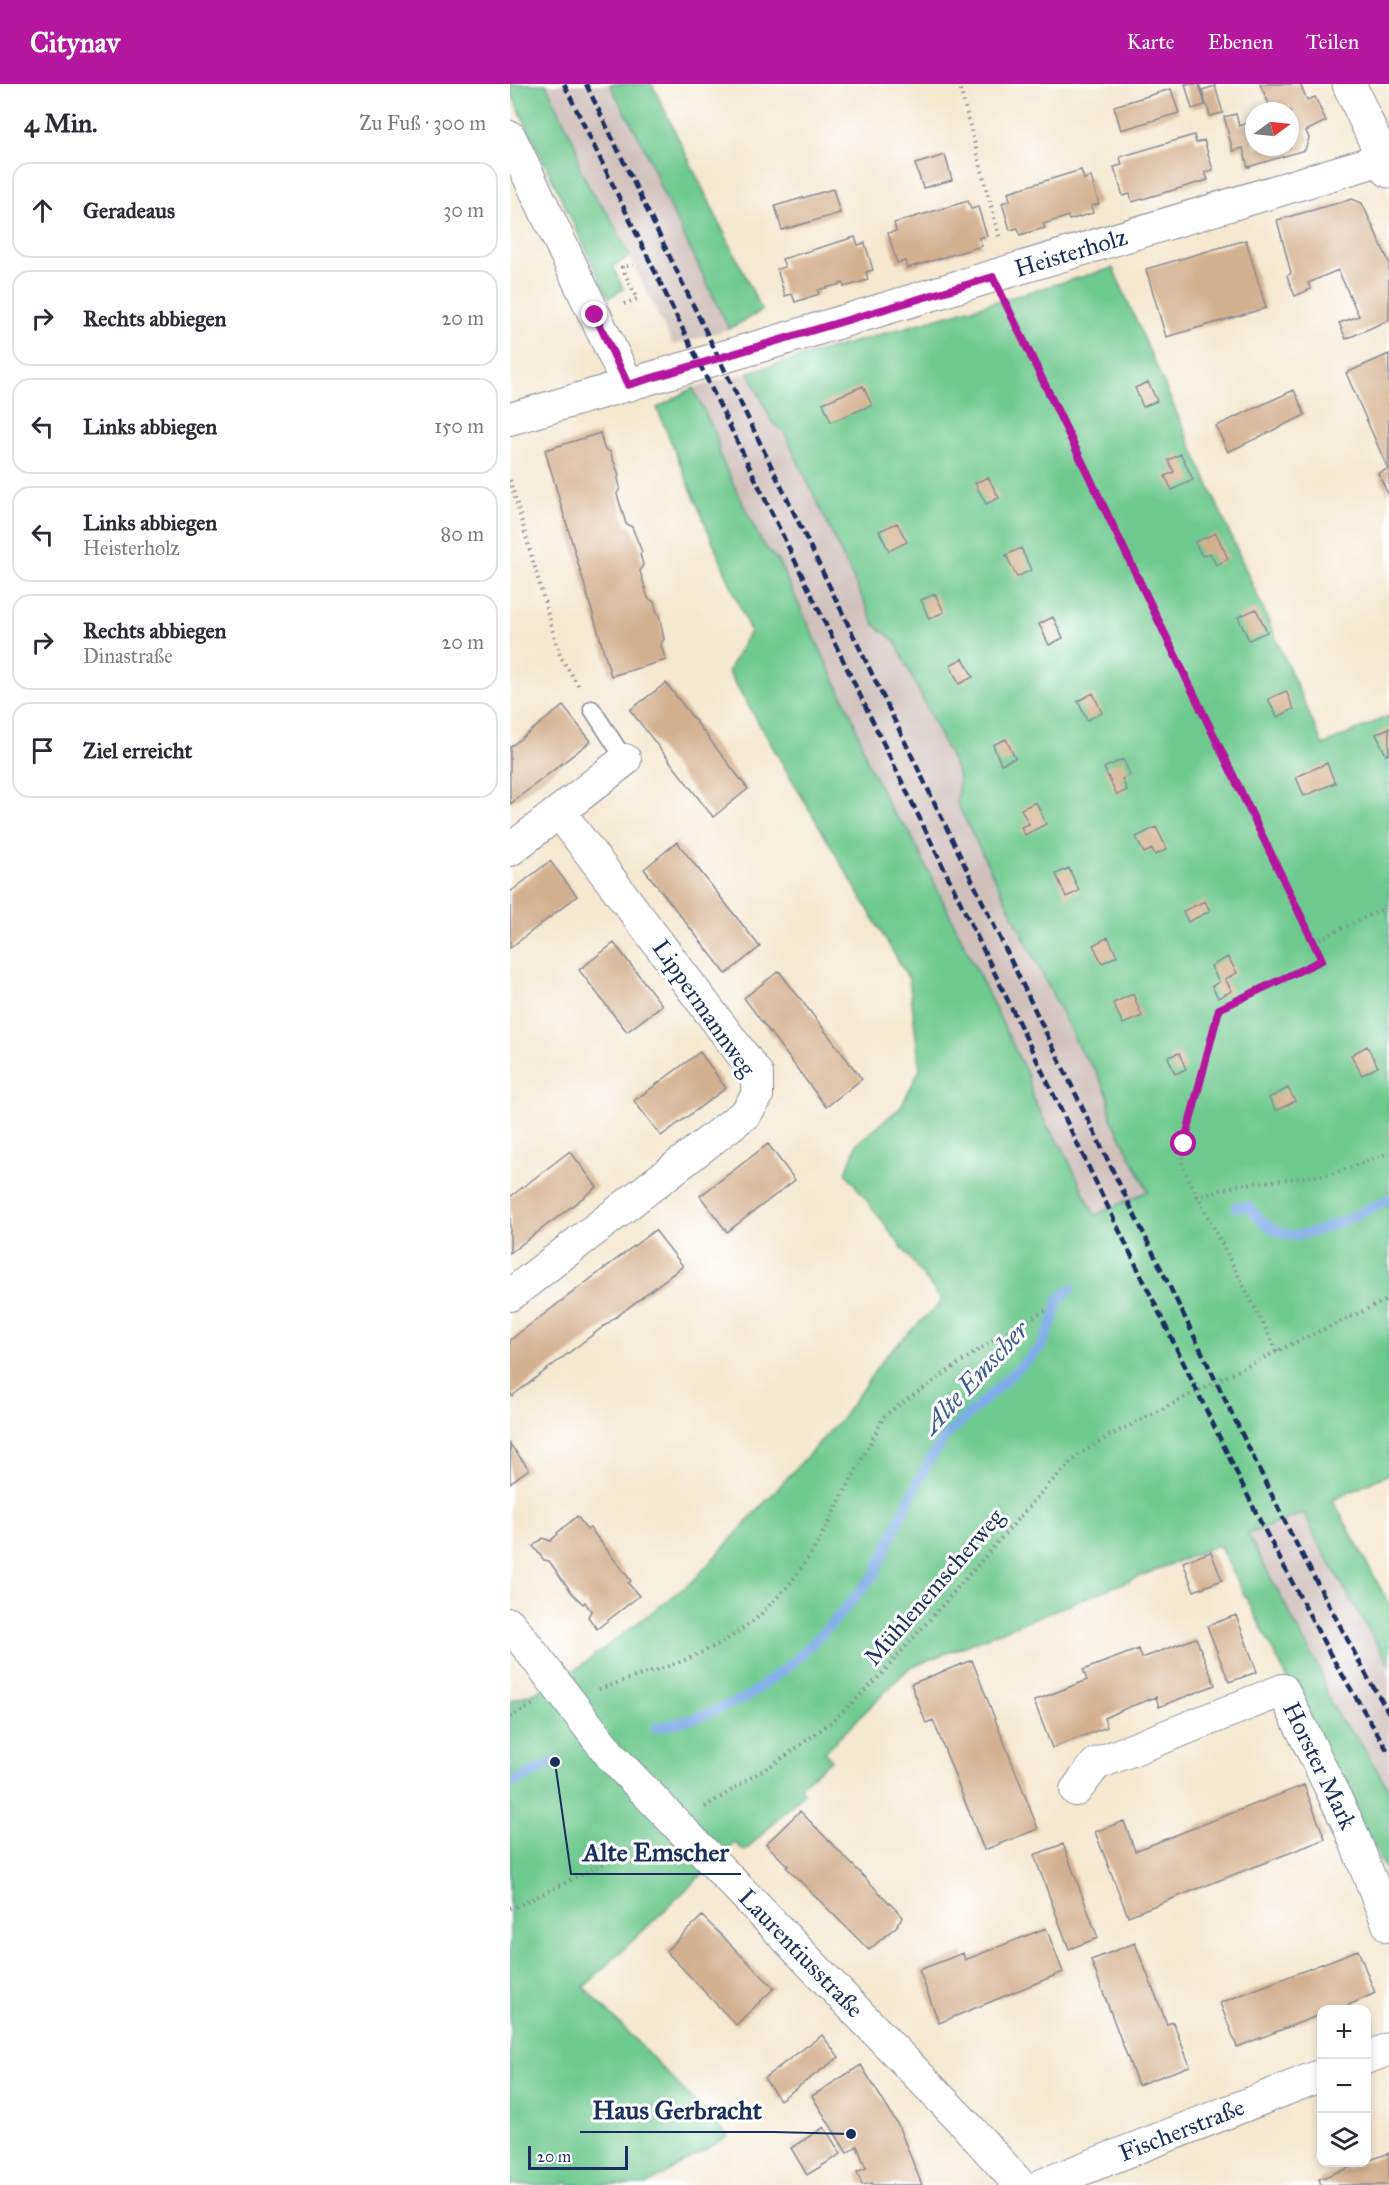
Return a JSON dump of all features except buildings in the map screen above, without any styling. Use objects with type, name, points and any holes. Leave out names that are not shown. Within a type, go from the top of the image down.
[{"type":"street","points":[[1349,84],[1387,162]]},
{"type":"street","points":[[510,137],[628,385]]},
{"type":"street","name":"Heisterholz","points":[[510,419],[1387,162]]},
{"type":"street","points":[[510,850],[625,760]]},
{"type":"street","name":"Lippermannweg","points":[[510,1295],[746,1113],[757,1096],[757,1074],[560,813]]},
{"type":"street","name":"Laurentiusstraße","points":[[510,1624],[612,1757],[968,2127],[1020,2185]]},
{"type":"street","name":"Horster Mark","points":[[1076,1790],[1096,1764],[1283,1690],[1349,1826],[1389,1926]]},
{"type":"street","points":[[1371,2056],[1389,2049]]},
{"type":"street","name":"Fischerstraße","points":[[1042,2185],[1317,2077]]},
{"type":"lane","points":[[592,709],[625,760]]},
{"type":"path","points":[[959,84],[1001,275],[1322,960],[1219,1009],[1184,1144],[1182,1166],[1278,1351]]},
{"type":"path","points":[[510,480],[560,656],[592,709]]},
{"type":"path","points":[[1314,942],[1389,906]]},
{"type":"path","points":[[1197,1197],[1239,1185],[1332,1174],[1389,1153]]},
{"type":"path","name":"Mühlenemscherweg","points":[[510,1908],[645,1844],[677,1826],[787,1755],[841,1713],[879,1677],[1047,1486],[1080,1454],[1107,1437],[1278,1351],[1389,1299]]},
{"type":"path","points":[[510,1717],[533,1705],[563,1694],[599,1688],[683,1661],[722,1643],[756,1619],[790,1584],[815,1548],[885,1414],[1000,1335],[1046,1310]]},
{"type":"shaded area","points":[[546,84],[610,84],[628,122],[642,141],[660,187],[729,329],[673,345],[609,215],[593,195],[579,166],[576,146]]},
{"type":"shaded area","points":[[749,372],[772,422],[783,432],[875,625],[895,641],[959,776],[957,803],[1081,1052],[1096,1071],[1108,1096],[1111,1118],[1157,1209],[1105,1237],[1062,1147],[1048,1127],[1033,1098],[1028,1076],[909,831],[892,812],[868,763],[852,716],[778,561],[762,543],[720,456],[716,435],[693,388]]},
{"type":"shaded area","points":[[1263,1419],[1318,1543],[1389,1665],[1389,1790],[1357,1737],[1340,1720],[1328,1697],[1321,1673],[1227,1494]]},
{"type":"green space","points":[[510,84],[546,84],[576,146],[579,166],[593,195],[609,215],[630,257],[613,266],[623,289],[609,298],[510,91]]},
{"type":"green space","points":[[610,84],[652,84],[762,311],[729,329],[660,187],[644,147]]},
{"type":"green space","points":[[1113,268],[1323,745],[1389,716],[1389,1474],[1333,1500],[1389,1604],[1389,1665],[1318,1543],[1304,1513],[1248,1534],[1321,1673],[1328,1697],[1340,1720],[1357,1737],[1389,1790],[1389,1877],[1219,1545],[909,1668],[825,1752],[831,1760],[800,1786],[804,1793],[745,1851],[735,1843],[584,1987],[728,2136],[647,2185],[570,2185],[567,2182],[562,2185],[510,2185],[510,1701],[538,1691],[579,1667],[693,1581],[841,1419],[887,1354],[942,1301],[846,1173],[857,1143],[900,1108],[920,1069],[909,979],[728,671],[750,631],[657,408],[693,388],[716,435],[720,456],[762,543],[778,561],[852,716],[868,763],[892,812],[909,831],[1028,1076],[1033,1098],[1048,1127],[1062,1147],[1095,1215],[1148,1191],[1111,1118],[1108,1096],[1096,1071],[1081,1052],[957,803],[959,776],[895,641],[875,625],[784,432],[772,422],[749,372]]},
{"type":"waterway","name":"Alte Emscher","points":[[1236,1207],[1248,1206],[1271,1227],[1289,1235],[1298,1235],[1324,1228],[1389,1199]]},
{"type":"waterway","name":"Alte Emscher","points":[[656,1728],[696,1718],[747,1697],[794,1662],[836,1619],[875,1574],[909,1499],[945,1437],[1041,1347],[1055,1316],[1058,1299],[1071,1289]]},
{"type":"waterway","name":"Alte Emscher","points":[[510,1784],[555,1762]]},
{"type":"railway","points":[[564,84],[1261,1523],[1330,1654],[1389,1753]]},
{"type":"railway","points":[[586,84],[1290,1532],[1389,1713]]},
{"type":"place","name":"Alte Emscher","points":[[555,1762]]},
{"type":"place","name":"Haus Gerbracht","points":[[851,2134]]},
{"type":"route","points":[[595,315],[628,385],[993,277],[1322,960],[1219,1009],[1184,1144]]}]
